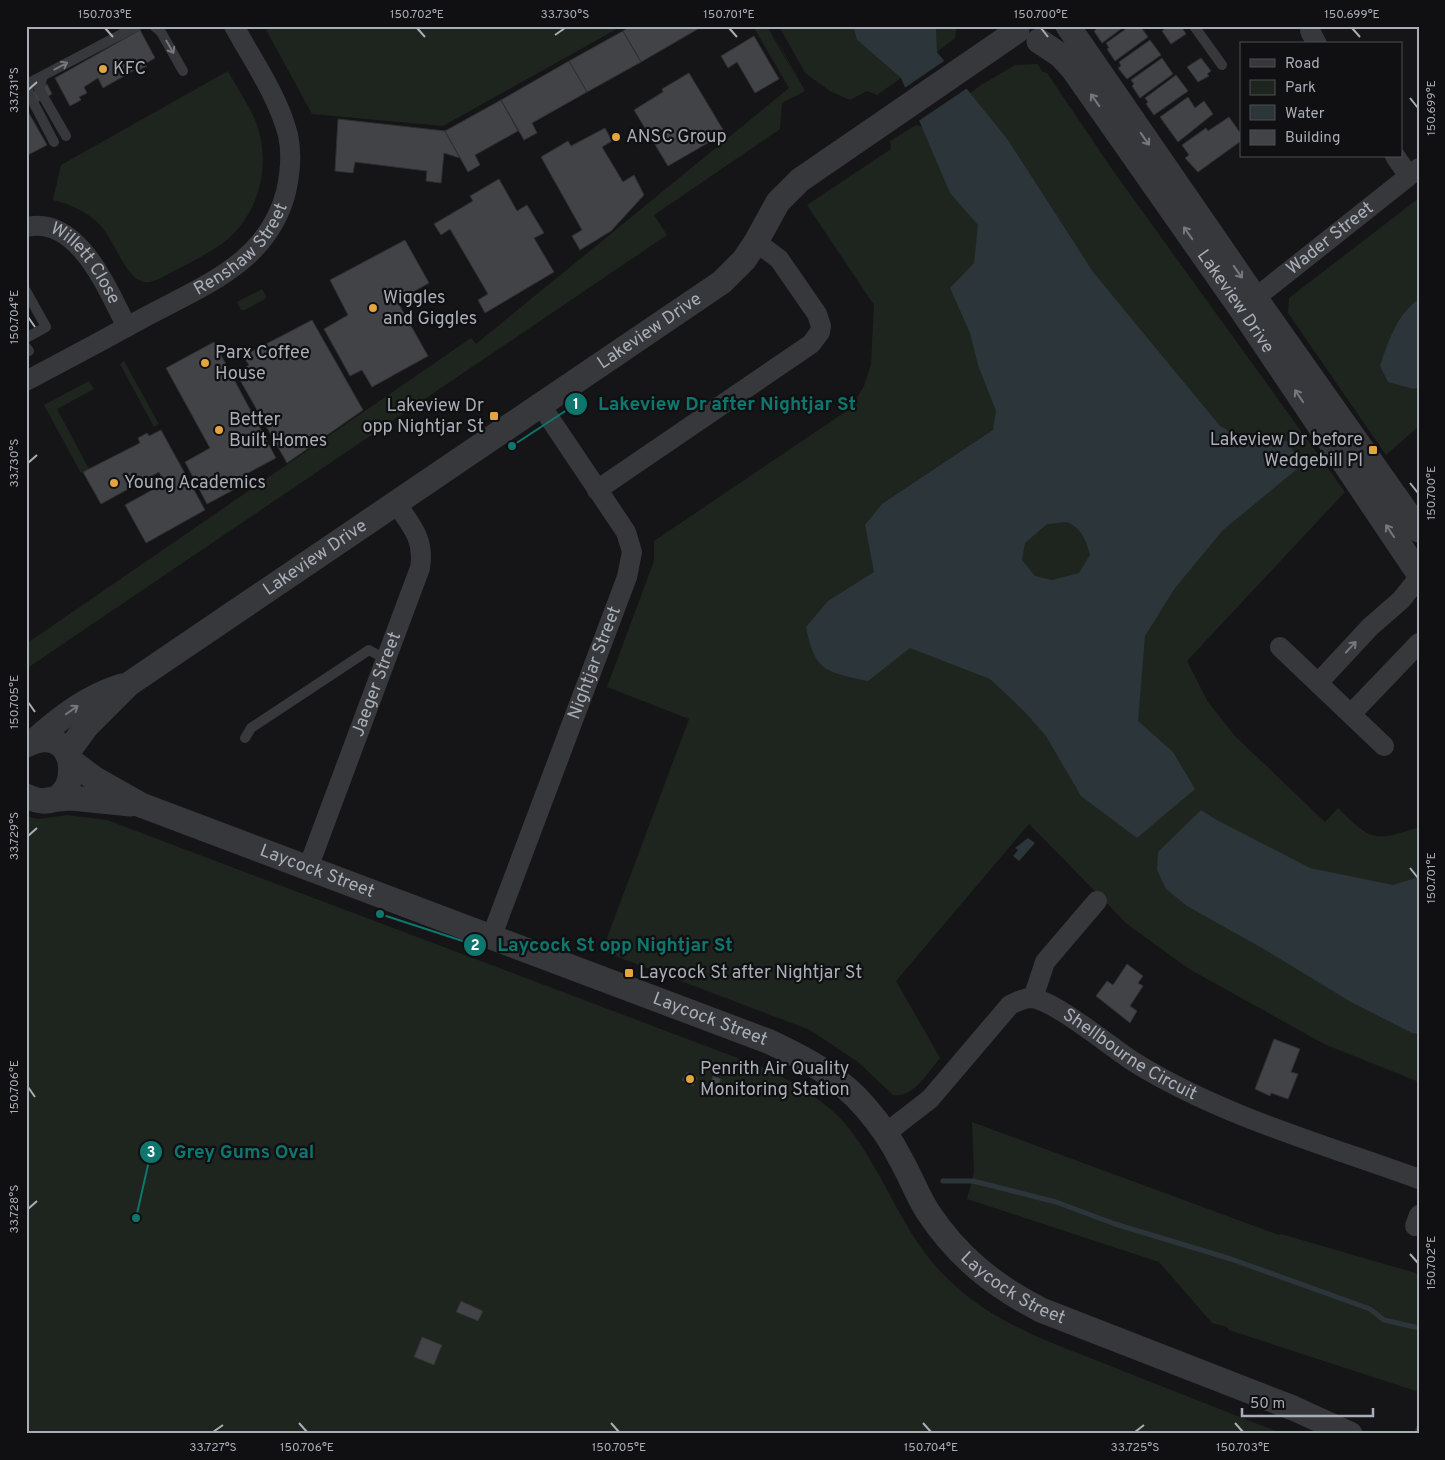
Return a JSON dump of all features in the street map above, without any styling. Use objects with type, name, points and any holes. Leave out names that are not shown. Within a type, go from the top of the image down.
[{"type":"street","name":"Renshaw Street","points":[[26,381],[221,276],[242,262],[265,238],[282,207],[290,171],[288,137],[273,95],[234,26]]},
{"type":"street","points":[[1040,41],[1056,34],[1062,26]]},
{"type":"street","name":"Lakeview Drive","points":[[1068,26],[1248,304],[1418,577]]},
{"type":"street","points":[[1310,26],[1310,31],[1316,42]]},
{"type":"street","name":"Lakeview Drive","points":[[69,757],[86,727],[129,684],[722,282],[744,260],[756,242],[770,214],[788,190],[972,62],[1016,28],[1031,40],[1040,41],[1060,55],[1072,69],[1419,530]]},
{"type":"street","points":[[1397,158],[1413,171]]},
{"type":"street","name":"Wader Street","points":[[1248,304],[1413,171]]},
{"type":"street","name":"Willett Close","points":[[26,227],[51,228],[71,239],[87,254],[127,327]]},
{"type":"street","points":[[598,490],[767,375],[811,344],[816,338],[821,326],[816,314],[779,259],[756,242]]},
{"type":"street","name":"Nightjar Street","points":[[491,938],[631,564],[632,552],[626,532],[540,404]]},
{"type":"street","name":"Jaeger Street","points":[[308,868],[420,568],[423,554],[416,532],[396,502]]},
{"type":"street","points":[[1318,683],[1370,627],[1401,600],[1418,577]]},
{"type":"street","points":[[1351,714],[1419,643]]},
{"type":"street","points":[[1280,647],[1384,746]]},
{"type":"street","name":"Lakeview Drive","points":[[29,743],[97,694],[129,684]]},
{"type":"street","name":"Laycock Street","points":[[29,743],[44,740],[55,743],[95,779],[141,805],[770,1042],[811,1061],[840,1082],[865,1106],[886,1133],[927,1210],[945,1235],[964,1258],[1012,1296],[1041,1310],[1293,1408],[1350,1434]]},
{"type":"street","points":[[36,798],[61,794],[68,786],[72,776],[69,757]]},
{"type":"street","name":"Laycock Street","points":[[36,798],[71,798],[141,805]]},
{"type":"street","points":[[886,1133],[930,1099],[1010,1005],[1024,999],[1033,998],[1045,962],[1098,901]]},
{"type":"street","name":"Shellbourne Circuit","points":[[1033,998],[1048,1003],[1110,1047],[1159,1077],[1204,1099],[1272,1126],[1419,1178]]},
{"type":"lane","points":[[54,142],[28,91],[31,82],[137,26]]},
{"type":"lane","points":[[154,26],[162,32],[183,71]]},
{"type":"lane","points":[[1194,26],[1222,65]]},
{"type":"lane","points":[[43,76],[40,89],[66,136]]},
{"type":"lane","points":[[26,291],[46,327],[26,338]]},
{"type":"lane","points":[[245,738],[251,728],[369,650],[386,660]]},
{"type":"green space","points":[[264,26],[622,26],[443,126],[312,114]]},
{"type":"green space","points":[[753,26],[767,26],[798,81],[769,26],[805,91],[782,103],[780,129],[654,215],[667,235],[26,669],[26,644],[471,338],[476,344],[789,88]]},
{"type":"green space","points":[[779,26],[853,26],[857,40],[901,78],[877,95],[867,91],[850,100],[830,91],[805,73]]},
{"type":"green space","points":[[936,26],[957,26],[955,38],[937,52]]},
{"type":"green space","points":[[1037,64],[1043,72],[1047,73],[1114,172],[1345,492],[1187,661],[1208,702],[1235,736],[1325,822],[1338,808],[1358,827],[1374,836],[1392,835],[1419,827],[1419,1082],[1324,1044],[1189,969],[1127,924],[1029,824],[896,981],[940,1058],[920,1083],[901,1095],[893,1095],[858,1062],[810,1030],[602,951],[689,719],[607,687],[654,561],[654,541],[851,408],[864,386],[871,364],[874,305],[807,205],[891,149],[890,141],[916,125],[924,127],[981,85],[1015,65]]},
{"type":"green space","points":[[228,71],[256,122],[260,137],[263,153],[262,169],[256,199],[240,226],[221,244],[159,279],[143,282],[135,278],[124,265],[105,231],[95,220],[78,209],[53,200],[61,165]]},
{"type":"green space","points":[[1419,198],[1419,299],[1417,300],[1414,389],[1419,388],[1419,426],[1386,455],[1288,313],[1289,298]]},
{"type":"green space","points":[[262,289],[266,296],[265,299],[245,310],[241,310],[237,302]]},
{"type":"green space","points":[[124,361],[159,424],[154,427],[120,364]]},
{"type":"green space","points":[[89,381],[94,389],[57,409],[89,469],[81,473],[44,405]]},
{"type":"green space","points":[[67,815],[107,820],[772,1071],[813,1096],[848,1127],[873,1165],[919,1245],[949,1280],[967,1296],[1007,1322],[1029,1333],[1283,1434],[26,1434],[26,816],[38,819]]},
{"type":"green space","points":[[972,1122],[1279,1235],[1281,1234],[1419,1274],[1419,1392],[1212,1323],[1159,1262],[967,1199],[974,1172]]},
{"type":"water","points":[[853,26],[936,26],[937,52],[1008,140],[1093,272],[1220,426],[1253,444],[1287,441],[1302,465],[1223,530],[1175,588],[1145,636],[1138,721],[1173,752],[1195,789],[1137,838],[1081,796],[1046,736],[1024,711],[990,679],[910,648],[868,681],[832,672],[825,668],[818,661],[810,642],[806,627],[828,601],[874,572],[865,525],[882,504],[993,430],[996,411],[978,365],[970,333],[950,288],[974,263],[978,225],[950,193],[901,78],[857,40]],"holes":[[[1067,522],[1083,536],[1090,555],[1079,573],[1052,580],[1035,576],[1022,560],[1025,543],[1047,524]]]},
{"type":"water","points":[[1419,299],[1419,388],[1414,389],[1388,382],[1380,366],[1399,320],[1411,305]]},
{"type":"water","points":[[1201,810],[1310,868],[1393,885],[1419,877],[1419,1034],[1412,1033],[1351,1002],[1262,948],[1187,906],[1166,889],[1157,870],[1158,852]]},
{"type":"water","points":[[1028,838],[1035,843],[1019,861],[1013,856],[1018,850],[1015,848]]},
{"type":"pier","points":[[947,59],[969,87],[917,122],[903,89]]},
{"type":"building","points":[[631,26],[703,26],[641,62],[623,31]]},
{"type":"building","points":[[1094,26],[1125,26],[1102,43],[1094,31],[1096,30]]},
{"type":"building","points":[[1130,26],[1140,26],[1148,37],[1115,61],[1107,49],[1109,48],[1106,43]]},
{"type":"building","points":[[1168,26],[1181,26],[1186,34],[1171,44],[1162,31]]},
{"type":"building","name":"KFC","points":[[140,30],[155,58],[145,64],[147,66],[139,70],[138,68],[103,88],[98,78],[84,87],[87,93],[79,97],[81,100],[70,106],[55,78]]},
{"type":"building","points":[[623,31],[641,62],[587,92],[569,61]]},
{"type":"building","points":[[754,36],[779,79],[755,93],[737,62],[728,68],[721,56]]},
{"type":"building","points":[[1150,40],[1161,55],[1127,79],[1118,68],[1121,66],[1119,62]]},
{"type":"building","points":[[1162,58],[1173,74],[1140,98],[1132,86],[1134,84],[1131,80]]},
{"type":"building","points":[[1201,58],[1211,71],[1207,74],[1209,76],[1198,82],[1187,67]]},
{"type":"building","points":[[569,61],[587,92],[532,123],[537,133],[524,140],[501,100]]},
{"type":"building","points":[[689,73],[725,133],[668,166],[634,110],[663,92],[662,89]]},
{"type":"building","points":[[1176,75],[1188,91],[1154,115],[1146,104],[1148,102],[1145,98]]},
{"type":"building","points":[[47,84],[52,94],[32,105],[27,96]]},
{"type":"building","points":[[1188,97],[1195,108],[1204,101],[1213,114],[1178,142],[1160,117]]},
{"type":"building","points":[[501,100],[518,131],[475,155],[480,165],[468,172],[445,131]]},
{"type":"building","points":[[26,108],[47,145],[26,156]]},
{"type":"building","points":[[1229,117],[1240,133],[1240,142],[1198,172],[1185,158],[1189,155],[1182,145],[1206,128],[1208,131]]},
{"type":"building","points":[[338,119],[445,131],[460,158],[444,153],[441,183],[426,181],[427,171],[355,162],[353,173],[335,171]]},
{"type":"building","points":[[605,128],[612,141],[602,147],[623,182],[634,175],[644,195],[611,231],[580,250],[572,236],[582,230],[541,157],[568,141],[571,146]]},
{"type":"building","points":[[499,179],[517,211],[527,205],[544,233],[534,238],[554,272],[485,313],[478,300],[488,294],[450,229],[441,235],[434,224],[473,201],[470,196]]},
{"type":"building","name":"Wiggles and Giggles","points":[[405,240],[429,283],[397,301],[428,356],[372,387],[362,370],[350,376],[324,329],[348,315],[330,280]]},
{"type":"building","points":[[312,320],[363,410],[287,463],[236,373],[249,365],[243,356]]},
{"type":"building","points":[[214,342],[276,458],[231,482],[235,489],[207,504],[185,462],[210,448],[166,368]]},
{"type":"building","name":"Young Academics","points":[[161,430],[205,510],[146,543],[125,505],[152,490],[151,487],[163,480],[159,472],[101,504],[83,472],[140,443],[138,438],[147,433],[149,436]]},
{"type":"building","points":[[1127,964],[1143,976],[1138,983],[1143,986],[1130,1006],[1137,1011],[1130,1023],[1096,996],[1107,981],[1113,985]]},
{"type":"building","points":[[1274,1039],[1300,1049],[1291,1072],[1298,1074],[1288,1099],[1271,1093],[1270,1096],[1255,1089]]},
{"type":"building","name":"Penrith Air Quality Monitoring Station","points":[[687,1072],[697,1078],[693,1086],[682,1080]]},
{"type":"building","points":[[713,1076],[721,1079],[719,1085],[711,1081]]},
{"type":"building","points":[[461,1301],[483,1311],[478,1321],[456,1312]]},
{"type":"building","points":[[422,1337],[442,1345],[434,1365],[414,1357]]},
{"type":"waterway","points":[[943,1181],[973,1181],[1056,1202],[1115,1224],[1231,1259],[1370,1309],[1384,1320],[1419,1328]]},
{"type":"waterway","points":[[1417,1434],[1419,1427]]},
{"type":"place","name":"KFC","points":[[103,69]]},
{"type":"place","name":"ANSC Group","points":[[616,137]]},
{"type":"place","name":"Wiggles and Giggles","points":[[373,308]]},
{"type":"place","name":"Parx Coffee House","points":[[205,363]]},
{"type":"place","name":"Lakeview Dr opp Nightjar St","points":[[494,416]]},
{"type":"place","name":"Better Built Homes","points":[[219,430]]},
{"type":"place","name":"Lakeview Dr after Nightjar St","points":[[512,446]]},
{"type":"place","name":"Lakeview Dr before Wedgebill Pl","points":[[1373,450]]},
{"type":"place","name":"Young Academics","points":[[114,483]]},
{"type":"place","name":"Laycock St opp Nightjar St","points":[[380,914]]},
{"type":"place","name":"Laycock St after Nightjar St","points":[[629,973]]},
{"type":"place","name":"Penrith Air Quality Monitoring Station","points":[[690,1079]]},
{"type":"place","name":"Grey Gums Oval","points":[[136,1218]]}]
